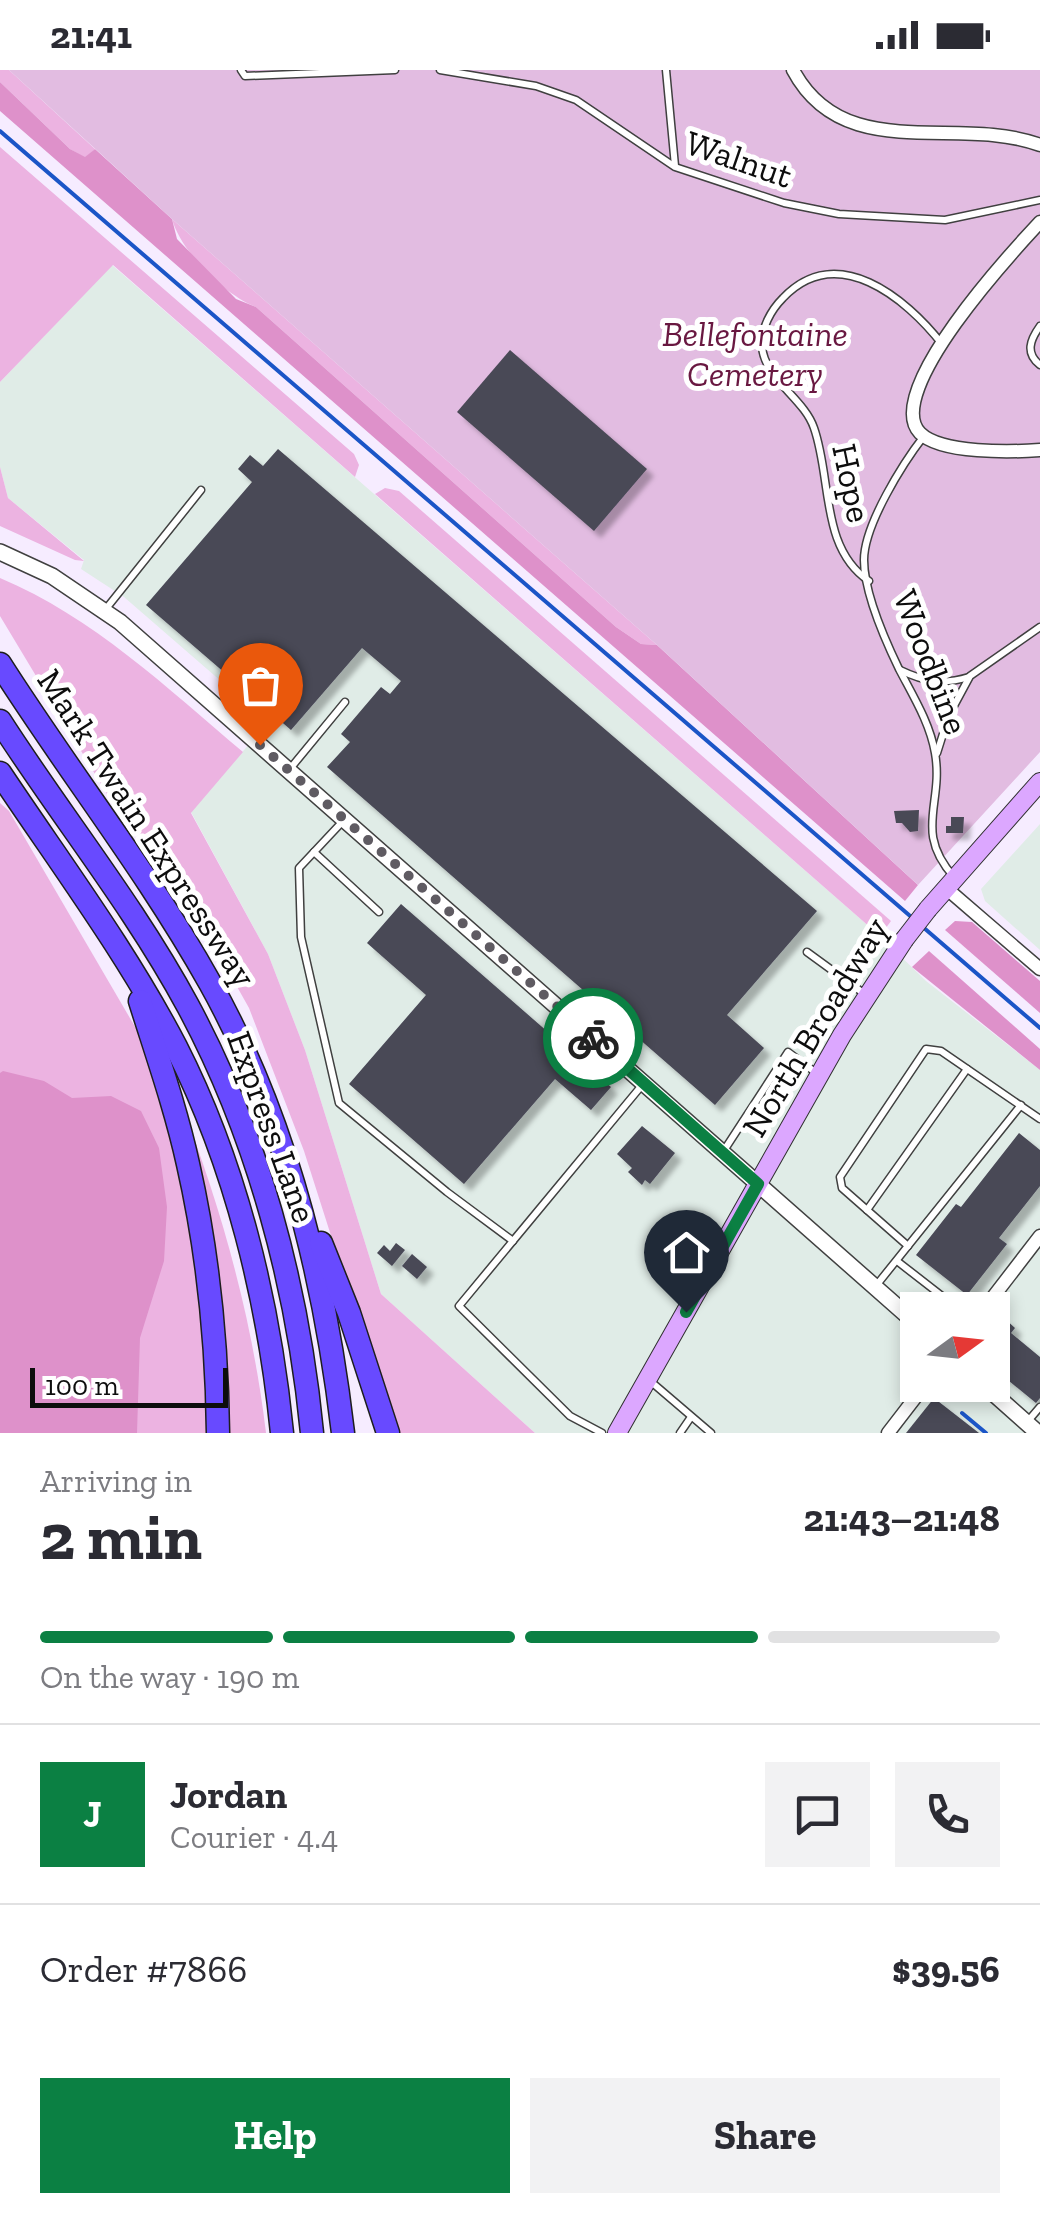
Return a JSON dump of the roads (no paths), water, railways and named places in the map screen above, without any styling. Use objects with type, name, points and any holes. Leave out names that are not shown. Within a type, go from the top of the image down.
[{"type":"highway","name":"Mark Twain Expressway","points":[[0,664],[211,985],[252,1073],[285,1162],[322,1301],[343,1433]]},
{"type":"highway","name":"Express Lane","points":[[0,720],[164,964],[210,1048],[245,1137],[274,1228],[296,1320],[312,1433]]},
{"type":"highway","points":[[0,772],[128,964],[178,1050],[203,1107],[229,1181],[265,1319],[282,1433]]},
{"type":"highway","points":[[128,964],[167,1087],[195,1194],[212,1310],[218,1433]]},
{"type":"highway","points":[[285,1162],[349,1314],[388,1433]]},
{"type":"main road","name":"North Broadway","points":[[617,1433],[867,995],[928,908],[1040,782]]},
{"type":"street","points":[[792,70],[821,108],[872,130],[980,135],[1040,146]]},
{"type":"street","points":[[1040,222],[994,270],[957,318],[929,366],[913,412],[916,429],[924,436],[985,451],[1040,450]]},
{"type":"street","points":[[0,552],[52,576],[105,610],[900,1310]]},
{"type":"street","points":[[951,883],[1040,970]]},
{"type":"street","points":[[996,1292],[1040,1236]]},
{"type":"street","points":[[888,1433],[912,1402]]},
{"type":"street","points":[[1003,1402],[1033,1428]]},
{"type":"lane","points":[[240,70],[245,76],[395,70]]},
{"type":"lane","name":"Walnut","points":[[440,70],[536,86],[576,100],[675,167],[784,203],[839,214],[945,220],[1040,200]]},
{"type":"lane","points":[[666,70],[675,167]]},
{"type":"lane","name":"Hope","points":[[869,581],[852,568],[838,541],[816,432],[808,412],[768,366],[761,344],[763,332],[785,295],[810,280],[838,275],[872,283],[901,299],[942,344]]},
{"type":"lane","points":[[1040,326],[1030,348],[1031,356],[1040,365]]},
{"type":"lane","name":"Woodbine","points":[[924,436],[910,454],[872,528],[864,559],[881,626],[927,723],[936,756],[932,840],[951,883]]},
{"type":"lane","points":[[105,610],[201,490]]},
{"type":"lane","points":[[900,670],[923,681],[950,682],[970,676],[1040,628]]},
{"type":"lane","points":[[936,756],[949,715],[970,676]]},
{"type":"lane","points":[[288,770],[345,702]]},
{"type":"lane","points":[[344,819],[300,868],[301,936],[339,1102],[513,1242]]},
{"type":"lane","points":[[314,852],[378,912]]},
{"type":"lane","points":[[806,952],[867,995]]},
{"type":"lane","points":[[908,1246],[842,1188],[840,1177],[926,1049],[940,1052],[1040,1119]]},
{"type":"lane","points":[[723,1152],[788,1052],[820,1075]]},
{"type":"lane","points":[[867,1210],[967,1069]]},
{"type":"lane","points":[[602,1433],[570,1416],[459,1306],[644,1083]]},
{"type":"lane","points":[[875,1288],[1021,1104]]},
{"type":"lane","points":[[896,1261],[936,1292]]},
{"type":"lane","points":[[648,1379],[711,1433]]},
{"type":"lane","points":[[1033,1428],[1040,1407]]},
{"type":"lane","points":[[680,1433],[691,1417]]},
{"type":"railway","points":[[0,131],[1040,1028]]},
{"type":"railway","points":[[962,1413],[986,1433]]},
{"type":"park label","name":"Bellefontaine Cemetery","points":[[755,354]]}]
